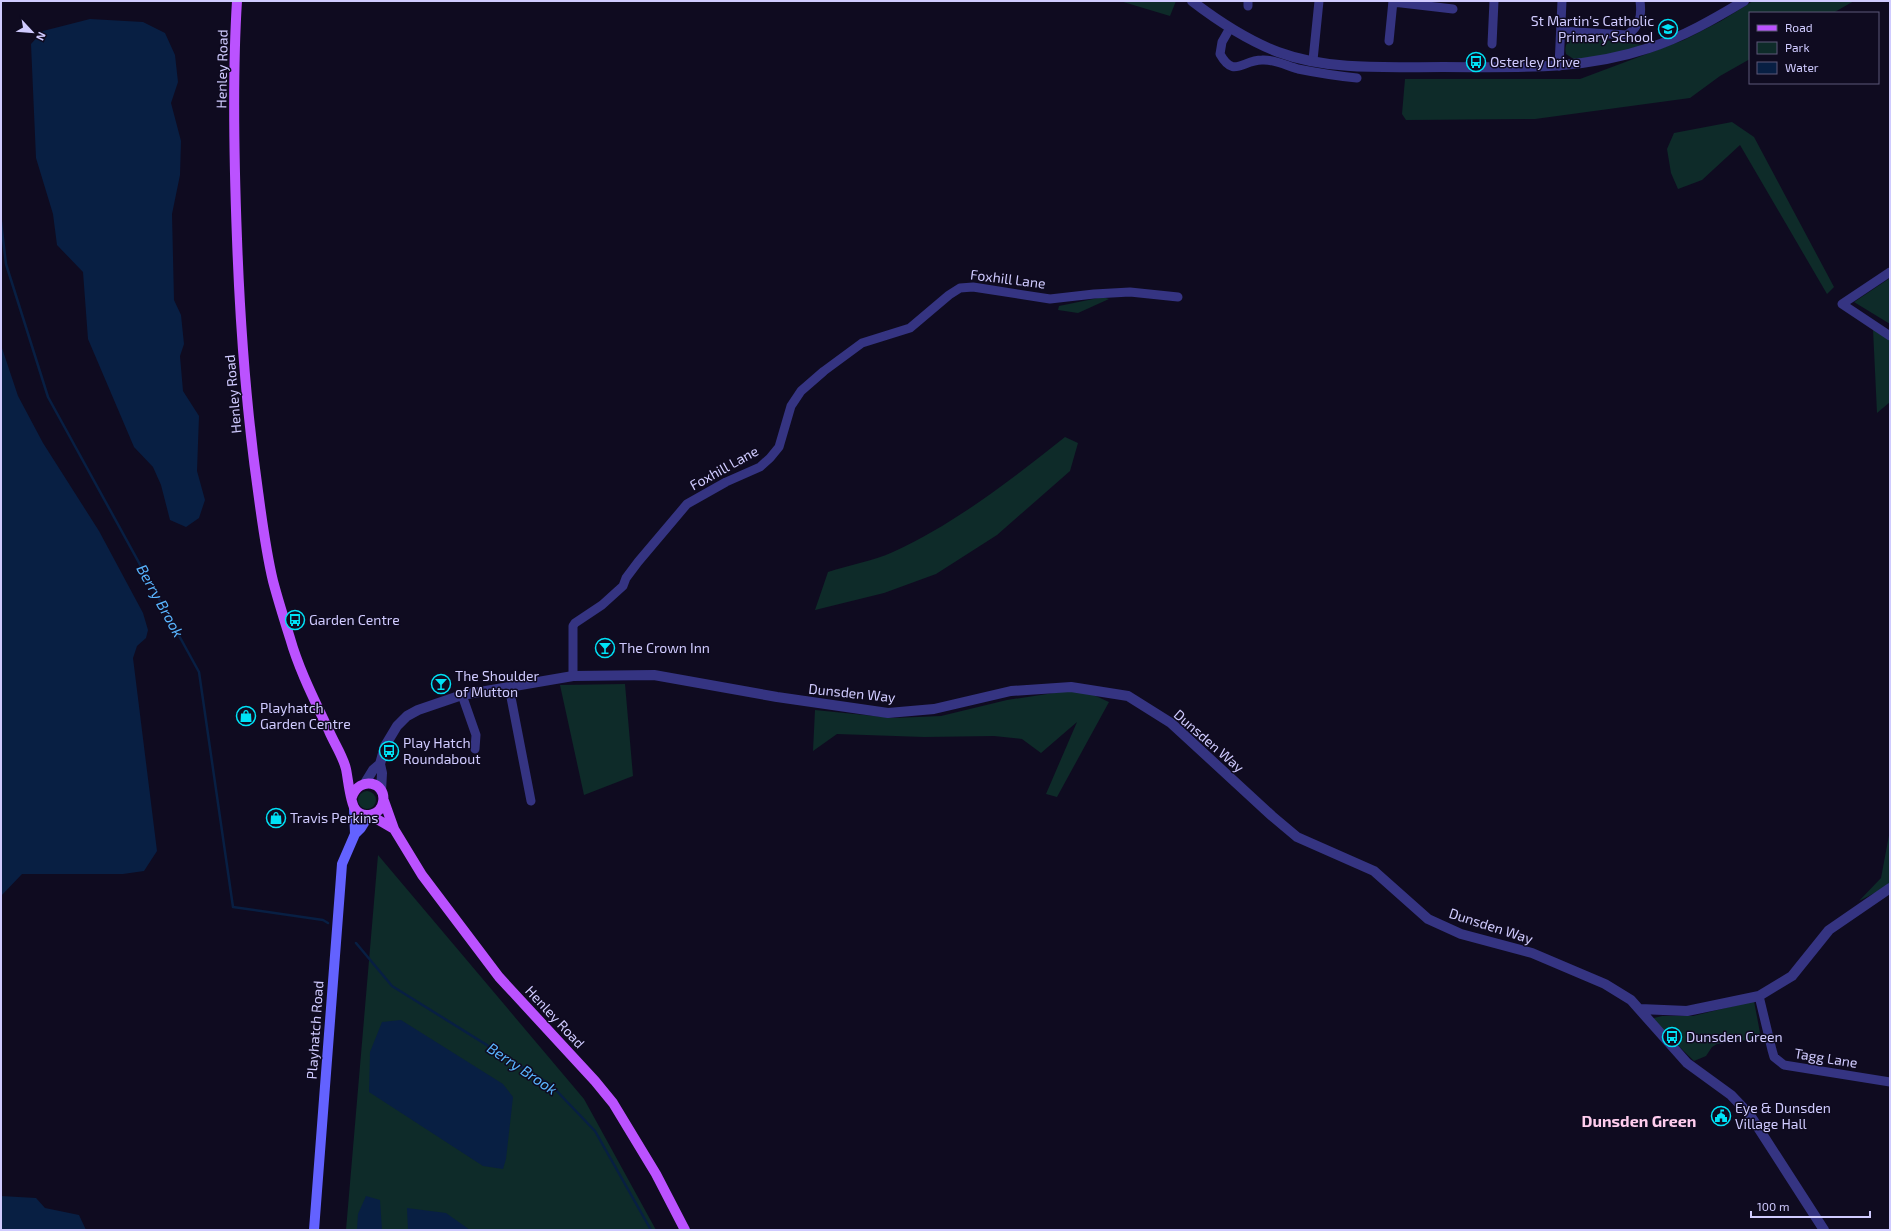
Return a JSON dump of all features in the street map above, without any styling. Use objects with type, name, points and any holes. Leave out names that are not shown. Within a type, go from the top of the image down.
[{"type":"main road","name":"Henley Road","points":[[237,1],[235,62],[235,182],[237,248],[246,394],[255,469],[273,581],[291,643],[346,768],[347,779],[352,797]]},
{"type":"main road","name":"Henley Road","points":[[346,768],[364,784]]},
{"type":"main road","points":[[364,784],[373,784],[383,796],[381,809],[370,815],[361,814],[354,808],[352,797],[356,788],[364,784]]},
{"type":"main road","name":"Henley Road","points":[[383,796],[394,829],[422,875],[499,977],[595,1081],[613,1103],[656,1174],[685,1230]]},
{"type":"main road","name":"Playhatch Road","points":[[354,808],[355,834]]},
{"type":"main road","name":"Henley Road","points":[[370,815],[394,829]]},
{"type":"main road","name":"Playhatch Road","points":[[314,1230],[340,881],[345,856],[355,834],[370,815]]},
{"type":"street","points":[[1192,1],[1230,28],[1278,52],[1347,66],[1559,66],[1587,64],[1650,48],[1681,35],[1744,1]]},
{"type":"street","points":[[1313,60],[1319,1]]},
{"type":"street","points":[[1389,41],[1393,1],[1449,8],[1446,18]]},
{"type":"street","points":[[1492,44],[1494,1]]},
{"type":"street","points":[[1559,66],[1562,1]]},
{"type":"street","points":[[1561,31],[1628,35],[1634,30],[1640,21],[1640,1]]},
{"type":"street","points":[[1230,28],[1222,42],[1220,54],[1225,64],[1230,67],[1236,68],[1262,60],[1308,71],[1352,79]]},
{"type":"street","points":[[1890,272],[1842,304],[1890,336]]},
{"type":"street","name":"Foxhill Lane","points":[[573,676],[573,626],[575,623],[602,605],[623,586],[626,578],[638,562],[687,504],[726,482],[760,467],[770,458],[779,447],[791,406],[801,391],[824,371],[862,343],[910,328],[949,295],[960,288],[973,286],[1050,299],[1130,292],[1178,297]]},
{"type":"street","name":"Dunsden Way","points":[[364,784],[373,770],[380,764],[392,732],[407,716],[429,705],[462,695],[573,676],[654,675],[778,698],[888,713],[934,710],[1011,691],[1071,687],[1128,696],[1171,723],[1272,816],[1298,837],[1374,870],[1428,920],[1461,934],[1532,953],[1612,988],[1631,1000],[1687,1063],[1731,1095],[1750,1115],[1824,1230]]},
{"type":"street","points":[[509,687],[531,802]]},
{"type":"street","points":[[462,695],[476,735],[476,749]]},
{"type":"street","name":"Dunsden Way","points":[[380,764],[383,796]]},
{"type":"street","points":[[1640,1009],[1687,1011],[1759,996],[1792,976],[1829,930],[1890,888]]},
{"type":"street","name":"Tagg Lane","points":[[1759,996],[1774,1057],[1779,1063],[1820,1072],[1890,1082]]},
{"type":"green space","points":[[1120,1],[1176,1],[1170,16]]},
{"type":"green space","points":[[1753,1],[1854,1],[1835,12],[1749,12],[1749,60],[1720,76],[1690,98],[1535,119],[1406,120],[1402,114],[1405,79],[1580,79],[1684,40],[1721,21]]},
{"type":"green space","points":[[1575,38],[1644,45],[1617,53],[1575,60],[1566,54],[1565,48],[1568,42]]},
{"type":"green space","points":[[1732,122],[1754,137],[1834,287],[1827,294],[1740,145],[1702,180],[1678,189],[1671,173],[1667,149],[1674,133]]},
{"type":"green space","points":[[1890,278],[1890,324],[1854,302]]},
{"type":"green space","points":[[1103,297],[1109,299],[1078,313],[1058,310],[1059,306]]},
{"type":"green space","points":[[1873,329],[1890,340],[1890,402],[1877,413]]},
{"type":"green space","points":[[1065,437],[1078,443],[1070,471],[997,535],[936,574],[884,593],[815,610],[828,572],[893,552],[939,528],[1003,485]]},
{"type":"green space","points":[[625,684],[633,776],[584,795],[560,685]]},
{"type":"green space","points":[[1080,689],[1109,702],[1057,797],[1046,794],[1077,722],[1041,753],[1022,739],[994,736],[924,737],[837,734],[813,751],[815,710],[894,718],[941,716],[1007,700]]},
{"type":"green space","points":[[363,791],[371,791],[376,796],[374,807],[371,809],[363,809],[358,804],[358,796]]},
{"type":"green space","points":[[1890,830],[1890,885],[1859,901],[1881,878]]},
{"type":"green space","points":[[378,855],[584,1099],[656,1230],[346,1230]]},
{"type":"green space","name":"Dunsden Green","points":[[1754,1001],[1761,1038],[1717,1044],[1712,1047],[1706,1056],[1694,1061],[1654,1022],[1654,1018],[1662,1016],[1693,1016]]},
{"type":"water","points":[[90,19],[143,22],[165,33],[175,55],[178,82],[171,103],[181,141],[180,175],[172,214],[174,300],[181,315],[184,344],[180,356],[183,391],[199,416],[197,471],[205,500],[199,518],[186,527],[170,520],[161,485],[153,467],[134,447],[88,339],[83,272],[57,245],[53,214],[36,158],[31,44],[43,31]]},
{"type":"water","points":[[1,345],[18,396],[43,443],[99,531],[143,613],[148,630],[146,638],[137,646],[133,658],[157,851],[144,871],[123,874],[22,874],[1,896]]},
{"type":"water","points":[[401,1020],[503,1084],[513,1097],[506,1159],[503,1169],[483,1166],[369,1092],[370,1052],[382,1022]]},
{"type":"water","points":[[1,1196],[36,1198],[45,1208],[79,1215],[86,1230],[1,1230]]},
{"type":"water","points":[[366,1196],[380,1200],[382,1230],[357,1230],[358,1214]]},
{"type":"water","points":[[407,1208],[446,1213],[470,1230],[408,1230]]},
{"type":"waterway","name":"Berry Brook","points":[[1,222],[6,264],[48,397],[199,672],[233,907],[323,920],[328,923]]},
{"type":"waterway","name":"Berry Brook","points":[[356,943],[392,986],[551,1085],[595,1131],[651,1230]]},
{"type":"place","name":"St Martin's Catholic Primary School","points":[[1668,29]]},
{"type":"place","name":"Osterley Drive","points":[[1476,62]]},
{"type":"place","name":"Garden Centre","points":[[295,620]]},
{"type":"place","name":"The Crown Inn","points":[[605,648]]},
{"type":"place","name":"The Shoulder of Mutton","points":[[441,684]]},
{"type":"place","name":"Playhatch Garden Centre","points":[[246,716]]},
{"type":"place","name":"Play Hatch Roundabout","points":[[389,751]]},
{"type":"place","name":"Travis Perkins","points":[[276,818]]},
{"type":"place","name":"Dunsden Green","points":[[1672,1037]]},
{"type":"place","name":"Eye & Dunsden Village Hall","points":[[1721,1116]]},
{"type":"district","name":"Dunsden Green","points":[[1639,1121]]}]
